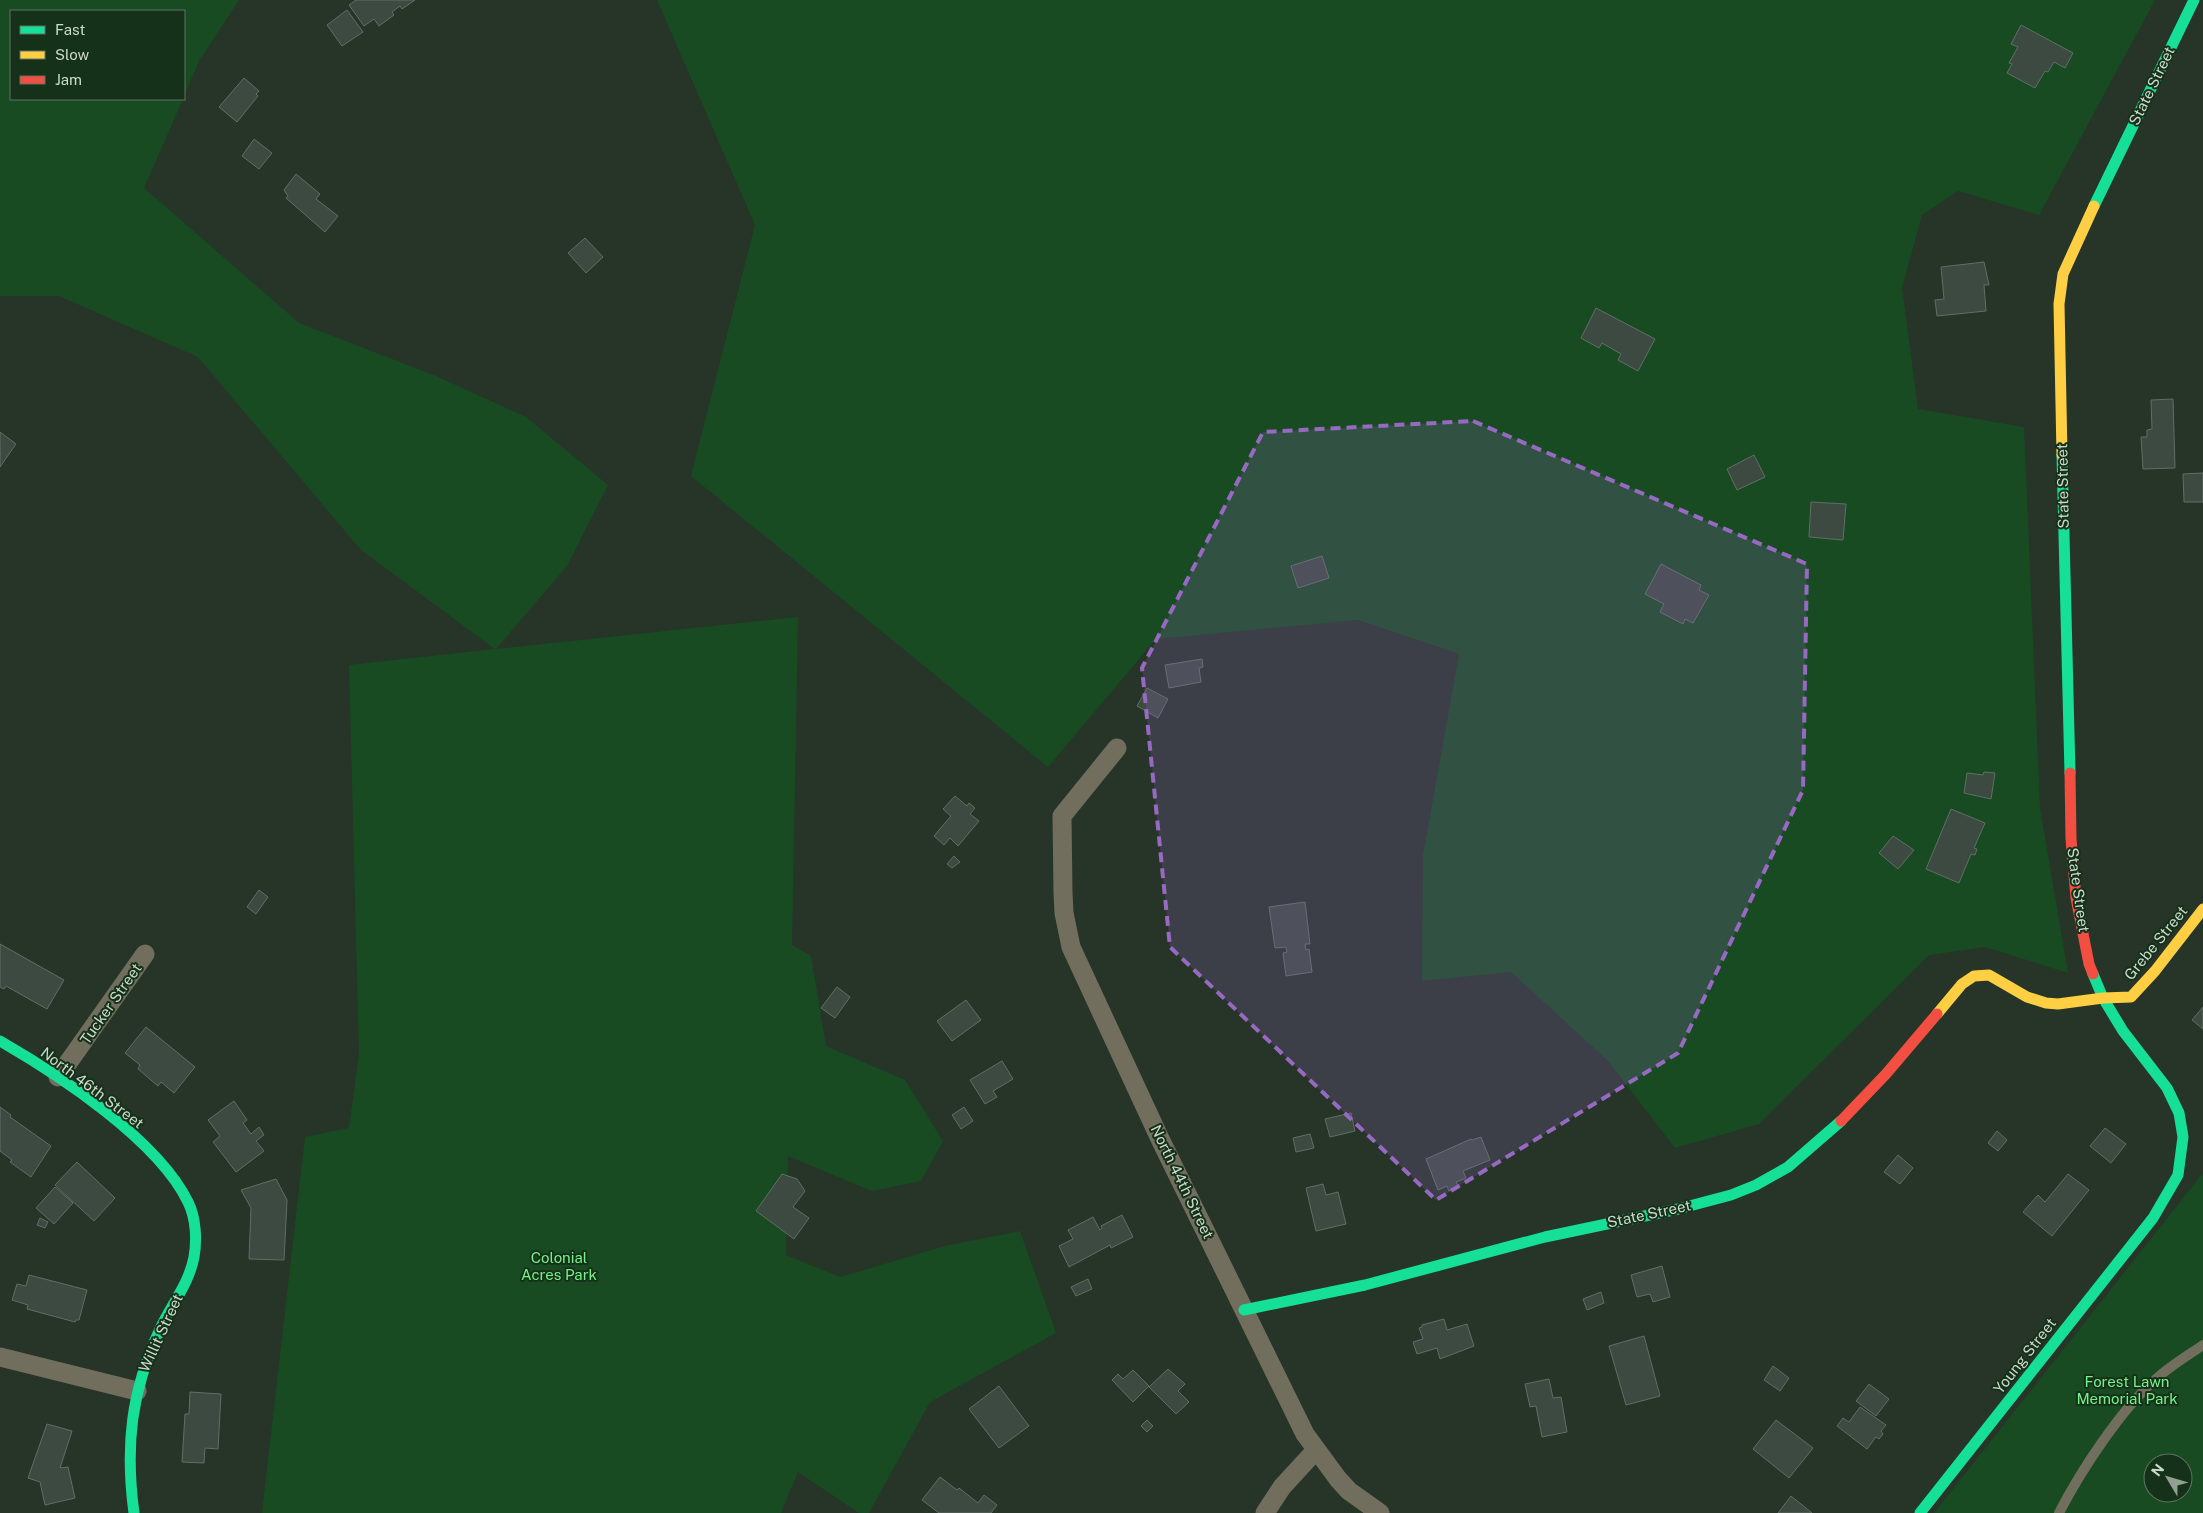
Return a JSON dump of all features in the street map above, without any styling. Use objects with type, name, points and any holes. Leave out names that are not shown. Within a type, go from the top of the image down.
[{"type":"street","name":"State Street","points":[[2153,1218],[2178,1176],[2183,1137],[2179,1113],[2167,1088],[2123,1031],[2103,998],[2089,964],[2076,898],[2071,840],[2059,304],[2063,274],[2076,240],[2194,0]]},
{"type":"street","name":"North 44th Street","points":[[1117,748],[1062,816],[1063,893],[1071,947],[1161,1141],[1305,1434],[1334,1475],[1349,1491],[1380,1513]]},
{"type":"street","name":"Grebe Street","points":[[1974,976],[1989,975],[2027,998],[2046,1003],[2058,1004],[2103,998],[2131,997],[2155,971],[2203,910]]},
{"type":"street","name":"Tucker Street","points":[[58,1078],[145,954]]},
{"type":"street","name":"State Street","points":[[1244,1310],[1362,1285],[1484,1252],[1709,1201],[1754,1186],[1781,1171],[1815,1146],[1890,1069],[1962,984],[1974,976]]},
{"type":"street","name":"North 46th Street","points":[[0,1041],[58,1078],[109,1116],[164,1167],[180,1187]]},
{"type":"street","name":"Willit Street","points":[[134,1513],[128,1466],[130,1426],[137,1391],[148,1355],[184,1284],[194,1258],[193,1218],[188,1202],[180,1187]]},
{"type":"street","name":"Young Street","points":[[1920,1513],[2153,1218]]},
{"type":"street","points":[[0,1357],[137,1391]]},
{"type":"street","points":[[1265,1513],[1282,1487],[1316,1450]]},
{"type":"lane","points":[[2059,1513],[2080,1477],[2134,1402],[2155,1380],[2203,1345]]},
{"type":"highlighted area","points":[[1473,421],[1807,564],[1803,790],[1678,1053],[1436,1200],[1170,947],[1142,668],[1263,432]]},
{"type":"green space","name":"Colonial Acres Park","points":[[0,0],[239,0],[199,61],[185,94],[185,10],[10,10],[10,100],[183,100],[144,188],[299,323],[436,376],[526,417],[608,485],[567,566],[496,649],[798,617],[792,945],[811,956],[826,1046],[905,1080],[943,1141],[921,1181],[872,1191],[788,1156],[786,1255],[840,1277],[945,1246],[1020,1231],[1056,1333],[930,1402],[869,1513],[859,1513],[798,1472],[781,1513],[262,1513],[305,1137],[349,1128],[359,1054],[349,665],[495,649],[361,550],[198,357],[59,296],[0,296]]},
{"type":"green space","points":[[657,0],[2155,0],[2039,215],[1958,191],[1922,215],[1902,288],[1918,409],[2024,427],[2040,808],[2068,973],[1985,947],[1929,955],[1759,1124],[1675,1148],[1608,1061],[1511,972],[1422,981],[1423,855],[1459,654],[1358,620],[1156,639],[1048,767],[691,476],[755,225]]},
{"type":"green space","name":"Forest Lawn Memorial Park","points":[[2203,1173],[2203,1513],[1934,1513]]},
{"type":"building","points":[[356,0],[415,0],[402,9],[400,6],[392,12],[394,15],[379,26],[374,19],[364,26],[349,5]]},
{"type":"building","points":[[347,10],[363,32],[342,46],[327,25]]},
{"type":"building","points":[[2021,25],[2073,53],[2065,68],[2054,62],[2048,72],[2045,71],[2035,88],[2007,73],[2012,64],[2009,63],[2018,47],[2011,44]]},
{"type":"building","points":[[244,78],[259,91],[256,94],[258,96],[237,122],[219,107]]},
{"type":"building","points":[[254,139],[272,153],[259,169],[242,156]]},
{"type":"building","points":[[296,174],[320,194],[316,199],[338,216],[325,232],[286,198],[288,196],[284,190]]},
{"type":"building","points":[[585,238],[603,257],[586,273],[568,253]]},
{"type":"building","points":[[1984,262],[1989,285],[1984,285],[1986,311],[1937,316],[1935,300],[1944,299],[1941,267]]},
{"type":"building","points":[[1596,308],[1655,339],[1638,371],[1618,360],[1621,354],[1602,343],[1599,348],[1581,338]]},
{"type":"building","points":[[2173,399],[2175,468],[2143,469],[2141,437],[2147,437],[2147,430],[2152,429],[2151,400]]},
{"type":"building","points":[[0,432],[16,444],[0,467]]},
{"type":"building","points":[[1754,455],[1765,477],[1737,490],[1727,469]]},
{"type":"building","points":[[2203,473],[2203,502],[2184,502],[2183,474]]},
{"type":"building","points":[[1811,502],[1846,504],[1843,540],[1809,537]]},
{"type":"building","points":[[1322,556],[1329,578],[1298,588],[1291,566]]},
{"type":"building","points":[[1661,564],[1701,585],[1699,590],[1709,595],[1693,623],[1685,619],[1683,624],[1660,612],[1664,604],[1645,594]]},
{"type":"building","points":[[1202,659],[1203,667],[1199,668],[1201,682],[1169,688],[1165,665]]},
{"type":"building","points":[[1147,688],[1168,699],[1158,718],[1137,706]]},
{"type":"building","points":[[1984,772],[1995,773],[1991,799],[1964,793],[1967,773],[1983,775]]},
{"type":"building","points":[[955,796],[967,806],[969,803],[975,808],[970,814],[979,821],[958,846],[950,838],[944,845],[934,836],[951,816],[943,809]]},
{"type":"building","points":[[1951,809],[1985,823],[1974,848],[1977,849],[1975,855],[1971,854],[1959,883],[1926,869]]},
{"type":"building","points":[[1893,836],[1914,850],[1898,869],[1879,853]]},
{"type":"building","points":[[954,856],[960,862],[952,868],[947,864]]},
{"type":"building","points":[[259,890],[268,897],[256,914],[247,907]]},
{"type":"building","points":[[1305,902],[1310,944],[1305,944],[1306,950],[1309,949],[1312,972],[1286,976],[1283,953],[1287,952],[1286,947],[1275,948],[1269,907]]},
{"type":"building","points":[[0,944],[64,980],[47,1009],[6,986],[4,989],[0,987]]},
{"type":"building","points":[[837,987],[850,997],[835,1018],[821,1008]]},
{"type":"building","points":[[966,1000],[981,1020],[952,1041],[937,1021]]},
{"type":"building","points":[[2203,1007],[2203,1029],[2192,1020]]},
{"type":"building","points":[[146,1027],[195,1067],[174,1093],[161,1082],[158,1086],[138,1069],[140,1065],[125,1053]]},
{"type":"building","points":[[1002,1061],[1013,1079],[993,1091],[997,1097],[985,1104],[970,1080]]},
{"type":"building","points":[[234,1101],[247,1120],[243,1123],[251,1134],[259,1127],[264,1135],[256,1141],[264,1151],[236,1172],[213,1142],[220,1136],[208,1120]]},
{"type":"building","points":[[0,1107],[11,1115],[10,1117],[51,1146],[31,1177],[10,1162],[12,1160],[0,1151]]},
{"type":"building","points":[[964,1107],[973,1121],[961,1129],[952,1115]]},
{"type":"building","points":[[1351,1113],[1355,1131],[1330,1137],[1325,1119]]},
{"type":"building","points":[[2105,1128],[2126,1144],[2111,1163],[2090,1146]]},
{"type":"building","points":[[1997,1131],[2007,1140],[1998,1151],[1988,1143]]},
{"type":"building","points":[[1310,1134],[1314,1148],[1296,1152],[1293,1138]]},
{"type":"building","points":[[1481,1137],[1490,1160],[1463,1171],[1466,1178],[1456,1182],[1458,1187],[1449,1191],[1447,1186],[1438,1190],[1426,1159],[1471,1139]]},
{"type":"building","points":[[1898,1155],[1913,1168],[1900,1184],[1884,1172]]},
{"type":"building","points":[[77,1162],[115,1198],[94,1221],[55,1185]]},
{"type":"building","points":[[782,1174],[797,1179],[805,1191],[793,1207],[809,1218],[794,1239],[756,1211]]},
{"type":"building","points":[[2068,1174],[2089,1190],[2052,1236],[2023,1212],[2038,1195],[2045,1202]]},
{"type":"building","points":[[276,1179],[287,1200],[284,1260],[249,1259],[251,1208],[241,1190]]},
{"type":"building","points":[[1323,1184],[1326,1195],[1338,1192],[1346,1224],[1316,1231],[1306,1188]]},
{"type":"building","points":[[55,1187],[73,1203],[54,1224],[36,1208]]},
{"type":"building","points":[[1122,1215],[1133,1237],[1111,1248],[1110,1245],[1069,1267],[1059,1246],[1073,1239],[1068,1230],[1093,1217],[1100,1230],[1101,1226]]},
{"type":"building","points":[[40,1218],[48,1222],[45,1228],[37,1225]]},
{"type":"building","points":[[1662,1266],[1670,1297],[1653,1302],[1650,1294],[1637,1297],[1631,1275]]},
{"type":"building","points":[[29,1275],[87,1290],[79,1320],[75,1322],[27,1309],[28,1305],[12,1300],[17,1284],[26,1286]]},
{"type":"building","points":[[1088,1279],[1092,1289],[1076,1296],[1071,1287]]},
{"type":"building","points":[[1601,1292],[1604,1303],[1587,1310],[1583,1299]]},
{"type":"building","points":[[1444,1319],[1447,1330],[1467,1324],[1474,1346],[1440,1359],[1437,1348],[1417,1354],[1413,1342],[1423,1339],[1419,1328],[1422,1325]]},
{"type":"building","points":[[1644,1336],[1660,1396],[1626,1405],[1609,1346]]},
{"type":"building","points":[[1773,1366],[1789,1378],[1780,1391],[1764,1380]]},
{"type":"building","points":[[1168,1369],[1185,1384],[1178,1391],[1189,1402],[1176,1414],[1149,1387]]},
{"type":"building","points":[[1133,1370],[1149,1386],[1133,1402],[1112,1380],[1118,1374],[1123,1379]]},
{"type":"building","points":[[1549,1379],[1553,1398],[1561,1397],[1567,1432],[1542,1437],[1536,1406],[1530,1407],[1525,1384]]},
{"type":"building","points":[[1869,1384],[1889,1399],[1876,1416],[1856,1401]]},
{"type":"building","points":[[999,1386],[1029,1426],[999,1448],[969,1409]]},
{"type":"building","points":[[190,1392],[221,1394],[218,1449],[205,1448],[204,1463],[182,1462],[185,1414],[189,1414]]},
{"type":"building","points":[[1860,1407],[1886,1425],[1881,1431],[1883,1434],[1879,1439],[1876,1437],[1867,1449],[1837,1426],[1843,1418],[1849,1422]]},
{"type":"building","points":[[1147,1420],[1153,1426],[1147,1432],[1141,1426]]},
{"type":"building","points":[[1776,1420],[1813,1448],[1789,1478],[1753,1449]]},
{"type":"building","points":[[47,1424],[72,1431],[60,1468],[68,1467],[75,1498],[45,1505],[40,1482],[28,1478]]},
{"type":"building","points":[[940,1477],[957,1490],[959,1488],[978,1503],[984,1495],[997,1505],[991,1513],[939,1513],[922,1500]]},
{"type":"building","points":[[1791,1496],[1812,1513],[1778,1513]]},
{"type":"traffic: fast","points":[[2094,206],[2194,0]]},
{"type":"traffic: fast","points":[[2062,455],[2070,773]]},
{"type":"traffic: fast","points":[[1920,1513],[2153,1218],[2178,1175],[2183,1137],[2179,1113],[2167,1088],[2123,1031],[2103,998],[2093,974]]},
{"type":"traffic: fast","points":[[0,1041],[78,1091],[131,1133],[154,1155],[174,1179],[188,1202],[193,1215],[195,1243],[192,1267],[164,1320],[150,1352],[142,1374],[137,1397],[133,1419],[130,1465],[134,1513]]},
{"type":"traffic: fast","points":[[1244,1310],[1365,1285],[1545,1237],[1678,1209],[1731,1195],[1756,1185],[1788,1167],[1841,1121]]},
{"type":"traffic: slow","points":[[2062,455],[2059,304],[2063,274],[2094,206]]},
{"type":"traffic: slow","points":[[1937,1014],[1962,984],[1974,976],[1989,975],[2027,997],[2046,1003],[2058,1004],[2103,998],[2131,997],[2155,971],[2203,909]]},
{"type":"traffic: jam","points":[[2070,773],[2071,839],[2076,898],[2089,964],[2093,974]]},
{"type":"traffic: jam","points":[[1841,1121],[1886,1074],[1937,1014]]}]
